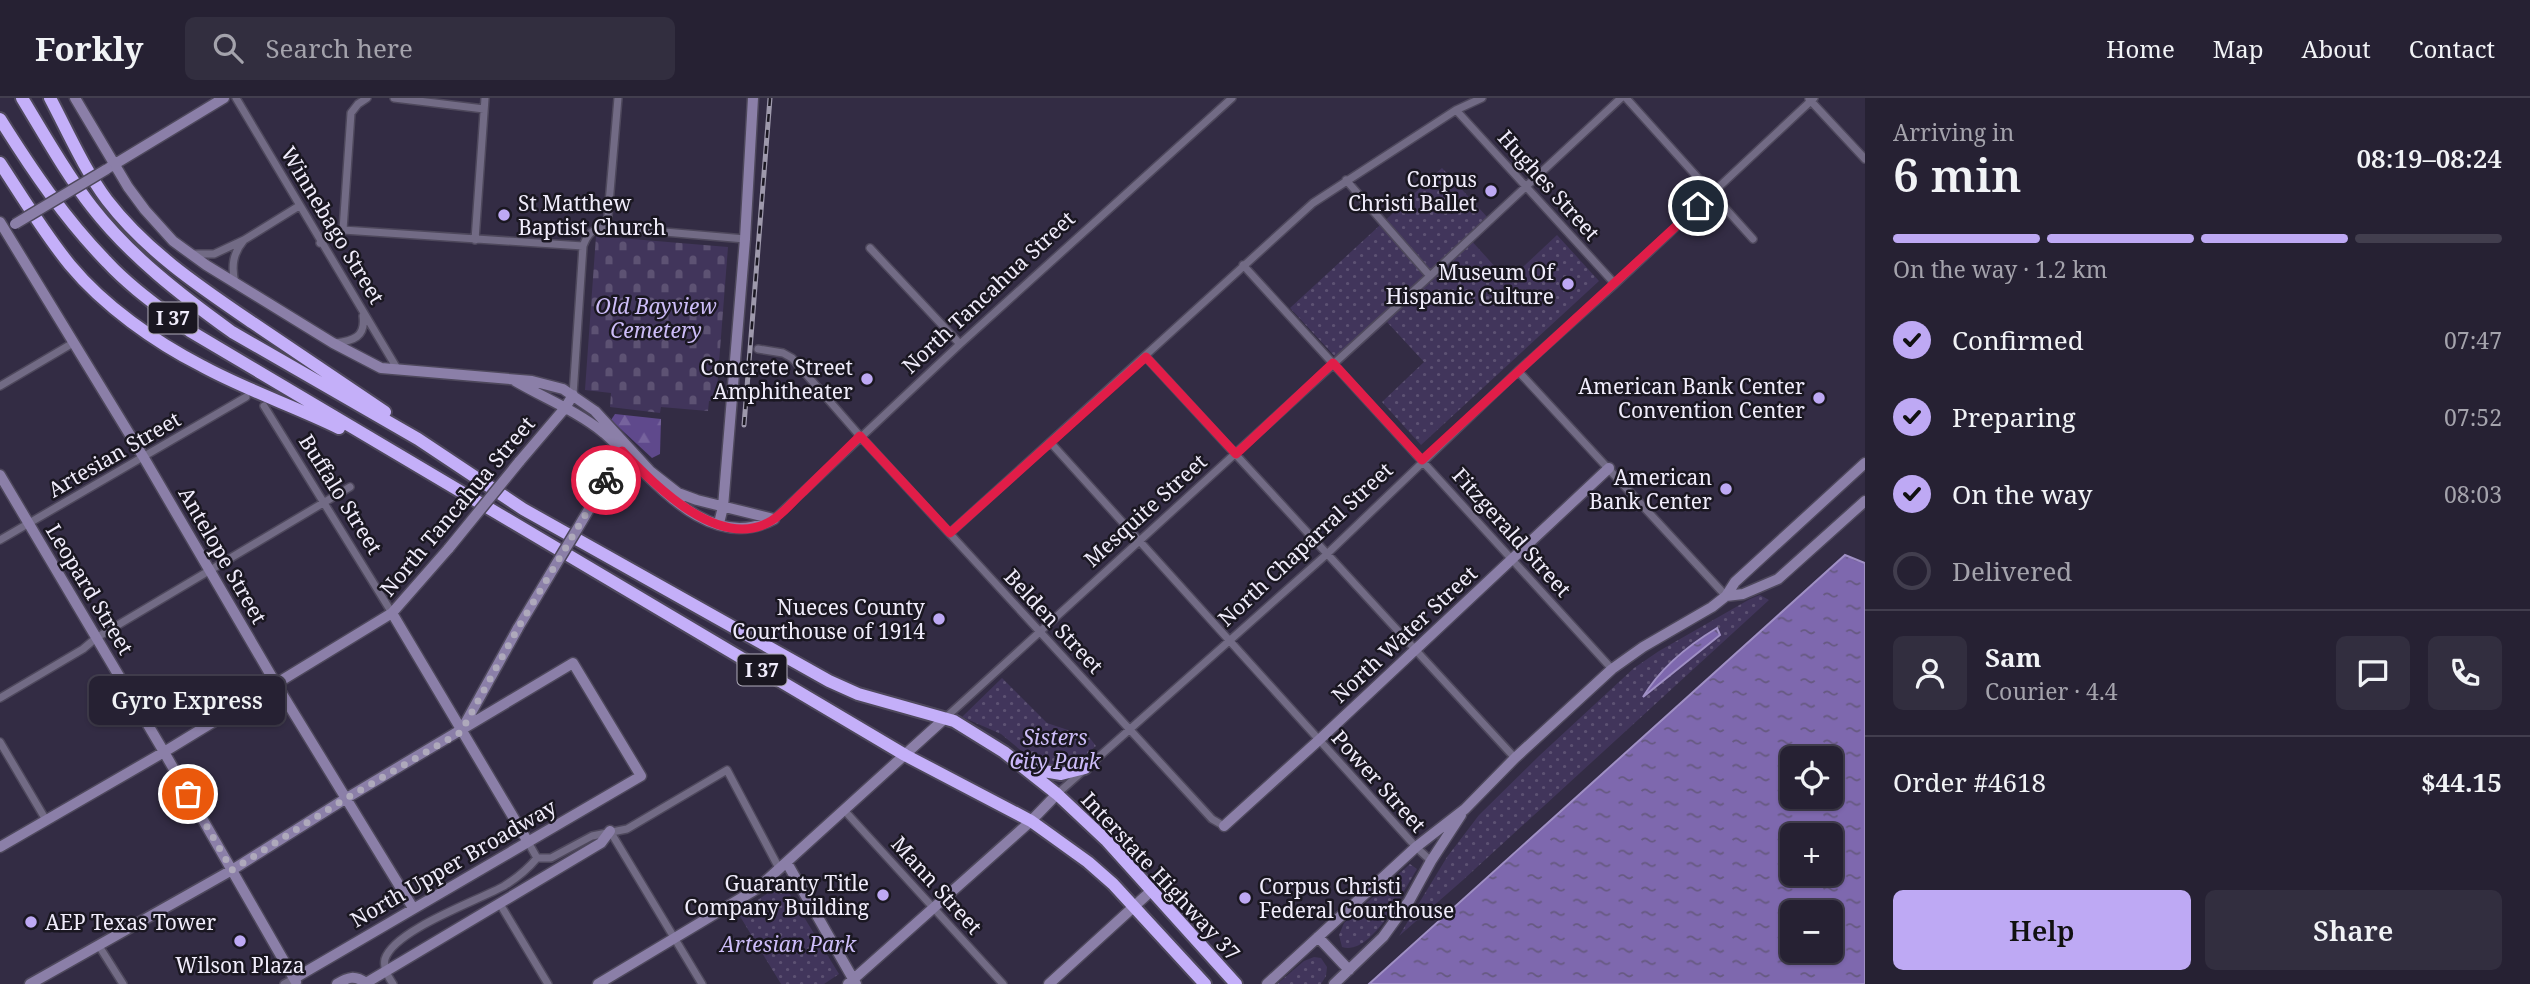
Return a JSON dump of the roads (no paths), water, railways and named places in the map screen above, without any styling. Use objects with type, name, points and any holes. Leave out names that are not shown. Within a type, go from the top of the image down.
[{"type":"highway","name":"I 37","points":[[22,98],[91,207],[144,262],[232,332],[418,439],[523,509],[829,681],[858,694],[947,720]]},
{"type":"highway","points":[[48,98],[106,199],[165,260],[201,288],[384,412],[418,439]]},
{"type":"highway","name":"I 37","points":[[0,119],[38,178],[80,233],[109,265],[190,331],[905,755]]},
{"type":"highway","points":[[0,163],[72,267],[131,321],[201,366],[320,418],[416,465]]},
{"type":"highway","name":"Interstate Highway 37","points":[[947,720],[1004,752],[1057,794],[1107,841],[1236,984]]},
{"type":"highway","name":"Interstate Highway 37","points":[[905,755],[1031,821],[1088,862],[1113,884],[1205,984]]},
{"type":"highway","points":[[1023,767],[1060,774],[1084,768]]},
{"type":"main road","points":[[75,98],[110,167],[173,241],[333,343],[382,368],[548,384],[573,395],[594,411],[648,478],[696,515],[748,529],[774,519]]},
{"type":"main road","points":[[2,229],[15,224],[224,98]]},
{"type":"main road","points":[[719,523],[723,507],[745,239],[753,98]]},
{"type":"main road","name":"Antelope Street","points":[[2,229],[144,458],[276,684],[413,908]]},
{"type":"main road","points":[[511,379],[589,422],[678,493],[774,519]]},
{"type":"main road","name":"North Tancahua Street","points":[[0,848],[392,613],[449,548],[573,395]]},
{"type":"main road","points":[[30,984],[232,870],[345,799],[461,732],[518,628],[624,448]]},
{"type":"main road","points":[[1267,984],[1416,847],[1465,809],[1515,758],[1612,669],[1726,596],[1735,582],[1865,463]]},
{"type":"main road","name":"North Water Street","points":[[1224,826],[1609,468]]},
{"type":"main road","name":"Leopard Street","points":[[0,475],[298,982]]},
{"type":"main road","points":[[1726,596],[1743,594],[1778,579],[1865,501]]},
{"type":"main road","name":"Buffalo Street","points":[[392,613],[528,842]]},
{"type":"main road","name":"North Upper Broadway","points":[[298,982],[413,908],[641,776],[573,663],[461,732]]},
{"type":"main road","name":"Mesquite Street","points":[[598,984],[758,888],[947,720]]},
{"type":"main road","name":"North Chaparral Street","points":[[852,982],[1031,821],[1057,794]]},
{"type":"main road","points":[[1334,984],[1383,937],[1409,901],[1431,860],[1465,809]]},
{"type":"main road","points":[[337,984],[347,978],[358,977],[365,984],[601,843],[610,831]]},
{"type":"main road","points":[[783,867],[852,982]]},
{"type":"main road","points":[[1049,984],[1151,891]]},
{"type":"main road","points":[[1318,937],[1349,970]]},
{"type":"street","name":"Winnebago Street","points":[[236,98],[398,371]]},
{"type":"street","points":[[343,230],[351,113],[367,98]]},
{"type":"street","points":[[394,98],[484,109]]},
{"type":"street","points":[[475,240],[485,98]]},
{"type":"street","points":[[607,228],[618,98]]},
{"type":"street","name":"North Tancahua Street","points":[[774,519],[960,344],[1232,98]]},
{"type":"street","points":[[950,533],[1313,202],[1456,110],[1482,98]]},
{"type":"street","name":"Mesquite Street","points":[[947,720],[1621,98]]},
{"type":"street","points":[[1626,98],[1753,239]]},
{"type":"street","points":[[1811,99],[1865,159]]},
{"type":"street","name":"North Chaparral Street","points":[[1057,794],[1327,554],[1422,460],[1615,284],[1811,99]]},
{"type":"street","name":"Hughes Street","points":[[1456,110],[1615,284]]},
{"type":"street","points":[[1346,180],[1430,276]]},
{"type":"street","points":[[188,252],[214,254],[244,240],[299,206]]},
{"type":"street","points":[[573,395],[583,246],[587,234],[595,229],[607,228],[745,239]]},
{"type":"street","points":[[320,243],[343,230],[583,246]]},
{"type":"street","points":[[235,283],[233,262],[244,240]]},
{"type":"street","points":[[870,248],[960,344]]},
{"type":"street","name":"Fitzgerald Street","points":[[1243,265],[1612,669]]},
{"type":"street","points":[[333,343],[355,340],[361,334],[364,324],[362,312]]},
{"type":"street","points":[[0,386],[73,343]]},
{"type":"street","name":"Belden Street","points":[[758,349],[783,353],[792,358],[860,436],[1212,819],[1224,826]]},
{"type":"street","points":[[1146,357],[1515,758]]},
{"type":"street","points":[[1518,371],[1726,596]]},
{"type":"street","name":"Artesian Street","points":[[0,540],[246,397]]},
{"type":"street","name":"Buffalo Street","points":[[264,406],[392,613]]},
{"type":"street","name":"Power Street","points":[[1050,442],[1227,641],[1416,847],[1431,860]]},
{"type":"street","points":[[0,698],[350,487]]},
{"type":"street","points":[[0,742],[46,820]]},
{"type":"street","points":[[393,984],[385,971],[387,954],[421,923],[464,906],[505,885],[524,873],[537,859],[551,858],[592,835],[627,829],[727,769],[783,867]]},
{"type":"street","name":"Mann Street","points":[[844,810],[1003,984]]},
{"type":"street","points":[[610,831],[702,984]]},
{"type":"street","name":"Buffalo Street","points":[[528,842],[537,859]]},
{"type":"street","points":[[500,904],[548,984]]},
{"type":"street","points":[[413,908],[421,923]]},
{"type":"street","points":[[99,946],[122,984]]},
{"type":"street","name":"North Upper Broadway","points":[[284,984],[298,982]]},
{"type":"water","points":[[1845,555],[1865,563],[1865,984],[1369,984]]},
{"type":"water","points":[[1717,628],[1720,635],[1643,697],[1658,676],[1676,658]]},
{"type":"railway","points":[[744,425],[770,98]]},
{"type":"place","name":"Corpus Christi Ballet","points":[[1491,191]]},
{"type":"place","name":"St Matthew Baptist Church","points":[[504,215]]},
{"type":"place","name":"Museum Of Hispanic Culture","points":[[1568,284]]},
{"type":"place","name":"Concrete Street Amphitheater","points":[[867,379]]},
{"type":"place","name":"American Bank Center Convention Center","points":[[1819,398]]},
{"type":"place","name":"American Bank Center","points":[[1726,489]]},
{"type":"place","name":"Nueces County Courthouse of 1914","points":[[939,619]]},
{"type":"place","name":"Gyro Express","points":[[188,794]]},
{"type":"place","name":"Guaranty Title Company Building","points":[[883,895]]},
{"type":"place","name":"Corpus Christi Federal Courthouse","points":[[1245,898]]},
{"type":"place","name":"AEP Texas Tower","points":[[31,922]]},
{"type":"place","name":"Wilson Plaza","points":[[240,941]]},
{"type":"park label","name":"Old Bayview Cemetery","points":[[656,318]]},
{"type":"park label","name":"Sisters City Park","points":[[1055,749]]},
{"type":"park label","name":"Artesian Park","points":[[788,944]]}]
